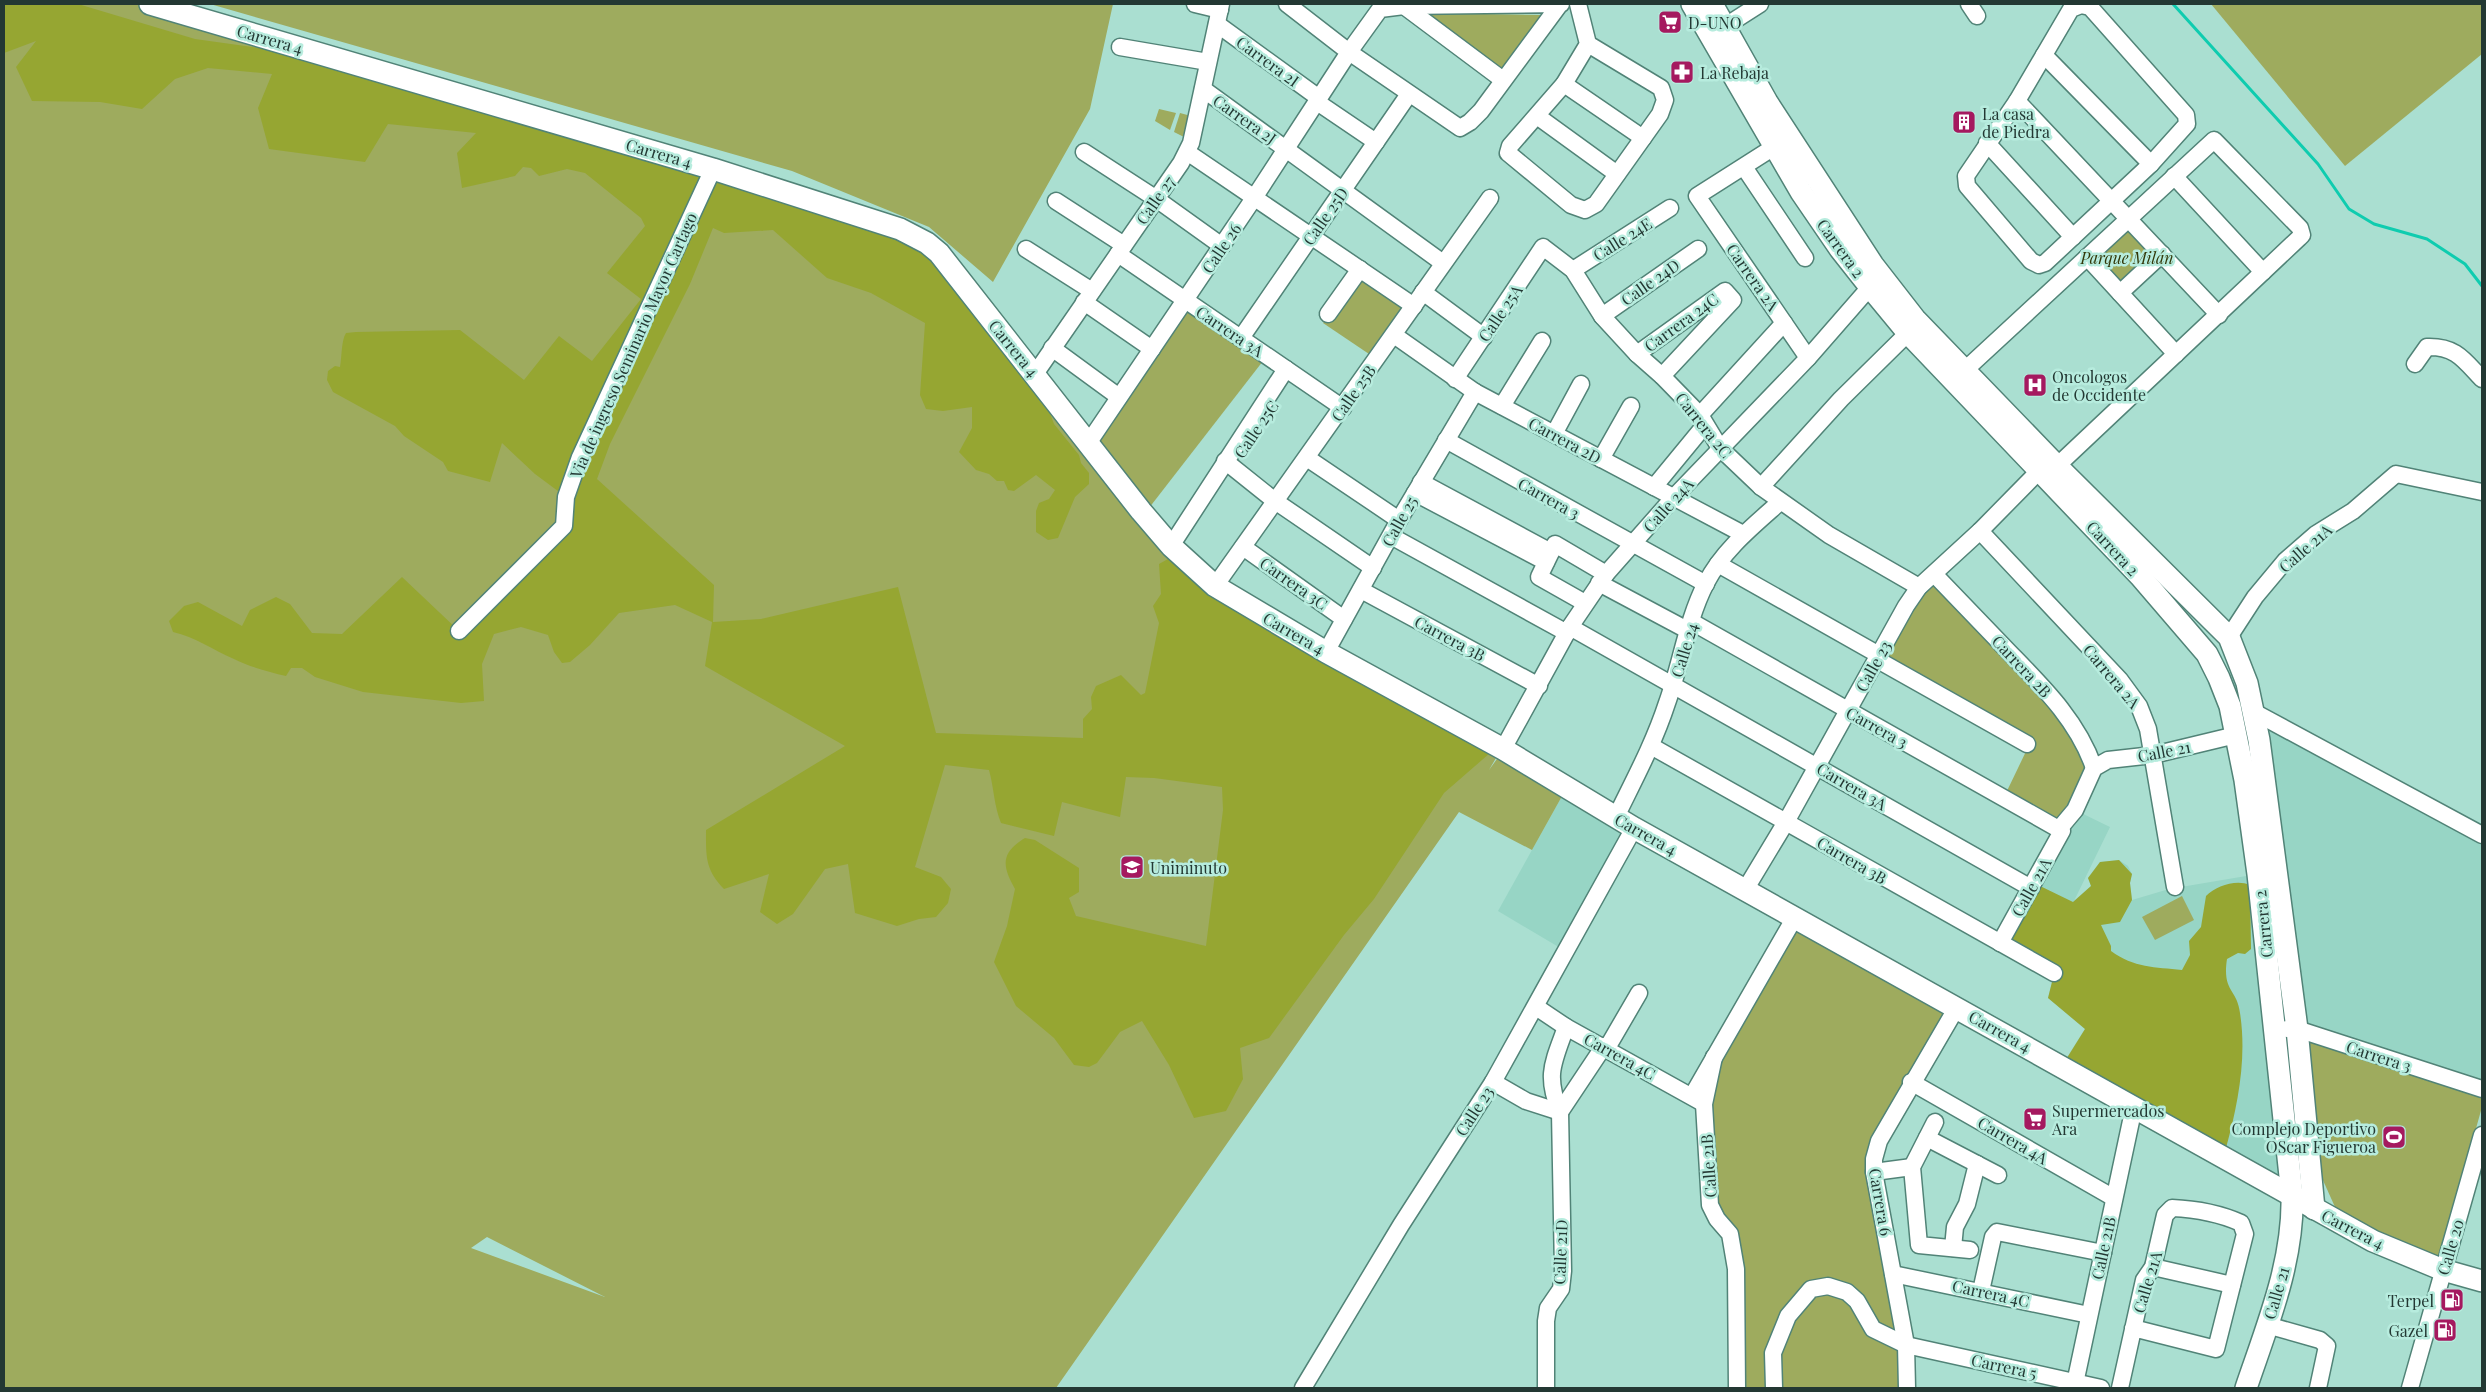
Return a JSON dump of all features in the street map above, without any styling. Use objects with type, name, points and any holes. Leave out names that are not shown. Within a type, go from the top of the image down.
[{"type":"main road","name":"Carrera 4","points":[[150,4],[713,169],[900,229],[927,243],[938,253],[1171,546],[1215,586],[1326,652],[1503,750],[1745,890],[1957,1007],[2373,1242],[2443,1270],[2482,1281]]},
{"type":"main road","name":"Carrera 2","points":[[1692,4],[1774,147],[1834,241],[1908,333],[2048,468],[2229,637],[2247,683],[2254,712],[2297,1029],[2314,1209]]},
{"type":"main road","name":"Carrera 2","points":[[1712,4],[1767,102],[1874,265],[1915,318],[1965,370],[2207,654],[2227,699],[2245,780],[2258,874],[2292,1195]]},
{"type":"main road","name":"Calle 21","points":[[2246,1388],[2268,1325],[2288,1252],[2293,1221],[2292,1195]]},
{"type":"street","points":[[1195,4],[1219,13]]},
{"type":"street","points":[[1287,4],[1349,52],[1460,128],[1470,122],[1481,111],[1560,4]]},
{"type":"street","name":"Calle 26","points":[[1089,442],[1287,149],[1349,52],[1380,9],[1404,6],[1560,4]]},
{"type":"street","points":[[1578,4],[1588,44],[1661,88],[1665,100],[1660,114],[1596,204],[1585,210],[1571,205],[1508,153],[1510,146],[1564,84],[1588,44]]},
{"type":"street","points":[[1724,27],[1758,4]]},
{"type":"street","points":[[2081,5],[2090,7],[2186,115],[2188,124],[2151,164],[2045,263],[2039,265],[2031,261],[1965,181],[1966,176],[1987,143],[2017,101],[2071,9],[2081,5]]},
{"type":"street","points":[[1404,6],[1504,80]]},
{"type":"street","name":"Calle 27","points":[[1035,374],[1156,198],[1191,143],[1219,13]]},
{"type":"street","name":"Carrera 2I","points":[[1219,13],[1318,100],[1376,142]]},
{"type":"street","points":[[1120,47],[1208,62]]},
{"type":"street","points":[[2044,55],[2151,164]]},
{"type":"street","points":[[1564,84],[1643,138]]},
{"type":"street","name":"Carrera 2J","points":[[1203,89],[1443,263]]},
{"type":"street","name":"Calle 25D","points":[[1242,338],[1409,94]]},
{"type":"street","points":[[2017,101],[2219,315]]},
{"type":"street","points":[[1537,116],[1617,174]]},
{"type":"street","name":"Calle 23","points":[[1745,890],[1786,822],[1877,657],[1919,588],[2048,468],[2219,315],[2302,235],[2300,228],[2214,140],[2174,176]]},
{"type":"street","points":[[1987,143],[2073,237]]},
{"type":"street","points":[[1774,147],[1744,167],[1805,258]]},
{"type":"street","points":[[1084,152],[1156,198],[1222,246]]},
{"type":"street","points":[[1186,152],[1360,269],[1418,299],[1484,337]]},
{"type":"street","name":"Carrera 2A","points":[[1744,167],[1697,196],[1808,358]]},
{"type":"street","name":"Via de ingreso Seminario Mayor Cartago","points":[[459,631],[564,526],[566,497],[580,457],[713,169]]},
{"type":"street","points":[[1965,370],[2174,176],[2263,272]]},
{"type":"street","name":"Calle 25B","points":[[1215,586],[1343,408],[1490,198]]},
{"type":"street","name":"Carrera 3A","points":[[1056,201],[1185,300],[1343,408]]},
{"type":"street","name":"Calle 24E","points":[[1573,270],[1670,208]]},
{"type":"street","name":"Carrera 2C","points":[[1543,247],[1573,270],[1602,316],[1637,354],[1662,376],[1702,420],[1720,448],[1761,487],[1829,535],[1919,588]]},
{"type":"street","name":"Calle 25A","points":[[1455,379],[1543,247]]},
{"type":"street","points":[[1026,249],[1152,350]]},
{"type":"street","name":"Calle 24D","points":[[1602,316],[1698,249]]},
{"type":"street","points":[[2120,293],[2162,254]]},
{"type":"street","points":[[2087,257],[2176,354]]},
{"type":"street","points":[[1328,314],[1360,269]]},
{"type":"street","name":"Calle 24A","points":[[1503,750],[1569,630],[1602,579],[1634,545],[1674,497],[1808,358],[1870,287]]},
{"type":"street","name":"Carrera 24C","points":[[1637,354],[1725,291],[1733,300],[1662,376]]},
{"type":"street","points":[[1654,487],[1702,420],[1784,323]]},
{"type":"street","points":[[1761,487],[1823,418],[1908,333]]},
{"type":"street","name":"Carrera 2D","points":[[1394,334],[1475,392],[1743,534]]},
{"type":"street","points":[[1502,406],[1542,341]]},
{"type":"street","points":[[2415,364],[2427,347],[2441,346],[2456,352],[2482,379]]},
{"type":"street","points":[[1052,348],[1119,397]]},
{"type":"street","name":"Calle 25C","points":[[1171,546],[1290,372]]},
{"type":"street","points":[[1554,434],[1581,384]]},
{"type":"street","name":"Calle 25","points":[[1326,652],[1418,488],[1475,392]]},
{"type":"street","points":[[1601,459],[1630,406]]},
{"type":"street","name":"Carrera 3","points":[[1446,440],[1706,584]]},
{"type":"street","points":[[1307,458],[1400,520]]},
{"type":"street","points":[[1228,464],[1275,501],[1373,568]]},
{"type":"street","name":"Calle 21A","points":[[2229,637],[2256,598],[2286,561],[2316,534],[2353,511],[2396,474],[2481,488]]},
{"type":"street","points":[[1418,488],[1549,557]]},
{"type":"street","name":"Calle 24","points":[[1625,822],[1706,584],[1718,564],[1743,534],[1780,502]]},
{"type":"street","name":"Carrera 2A","points":[[1980,531],[2132,696],[2144,716],[2153,755],[2175,887]]},
{"type":"street","points":[[1391,536],[1673,684]]},
{"type":"street","points":[[1585,603],[1540,577],[1555,544],[1602,579],[1691,627]]},
{"type":"street","name":"Carrera 3C","points":[[1243,547],[1344,619]]},
{"type":"street","points":[[1718,564],[2027,744]]},
{"type":"street","name":"Carrera 2B","points":[[1934,574],[2032,676],[2071,721],[2084,742],[2094,768]]},
{"type":"street","name":"Carrera 3B","points":[[1361,590],[1539,686]]},
{"type":"street","name":"Carrera 3","points":[[1691,627],[2061,830]]},
{"type":"street","name":"Carrera 3A","points":[[1673,684],[2031,888]]},
{"type":"street","points":[[2254,712],[2482,835]]},
{"type":"street","name":"Calle 21","points":[[2094,768],[2108,760],[2153,755],[2236,735]]},
{"type":"street","name":"Carrera 3B","points":[[1651,746],[2054,973]]},
{"type":"street","name":"Calle 21A","points":[[2000,943],[2061,830],[2075,810],[2094,768]]},
{"type":"street","name":"Calle 23","points":[[1303,1388],[1401,1225],[1493,1082],[1536,1007],[1625,822]]},
{"type":"street","points":[[1698,1100],[1714,1057],[1795,917]]},
{"type":"street","points":[[1493,1082],[1526,1101],[1560,1112],[1605,1047],[1638,992]]},
{"type":"street","name":"Carrera 4C","points":[[1536,1007],[1566,1027],[1698,1100]]},
{"type":"street","name":"Carrera 6","points":[[1907,1388],[1906,1345],[1874,1172],[1874,1159],[1879,1141],[1911,1082],[1957,1007]]},
{"type":"street","name":"Calle 21D","points":[[1546,1388],[1546,1321],[1548,1308],[1561,1289],[1562,1271],[1560,1112],[1552,1091],[1551,1068],[1566,1027]]},
{"type":"street","name":"Carrera 3","points":[[2274,1029],[2297,1029],[2482,1089]]},
{"type":"street","name":"Carrera 4A","points":[[1911,1082],[2114,1198]]},
{"type":"street","name":"Calle 21B","points":[[1698,1100],[1710,1205],[1717,1219],[1730,1234],[1736,1269],[1737,1388]]},
{"type":"street","name":"Calle 21B","points":[[2074,1385],[2134,1107]]},
{"type":"street","points":[[1935,1122],[1912,1167],[1919,1245],[1970,1250]]},
{"type":"street","name":"Calle 20","points":[[2410,1388],[2482,1135]]},
{"type":"street","points":[[1927,1138],[1998,1175]]},
{"type":"street","points":[[1953,1248],[1955,1227],[1967,1204],[1977,1164]]},
{"type":"street","points":[[1874,1172],[1912,1167]]},
{"type":"street","name":"Calle 21A","points":[[2120,1388],[2144,1280],[2153,1267],[2166,1216],[2172,1208],[2231,1219],[2241,1224],[2245,1234],[2232,1285]]},
{"type":"street","points":[[1981,1290],[1993,1237],[1997,1232],[2103,1253]]},
{"type":"street","points":[[2133,1328],[2216,1349],[2232,1285],[2153,1267]]},
{"type":"street","name":"Carrera 4C","points":[[1893,1274],[1981,1290],[2089,1315]]},
{"type":"street","name":"Carrera 5","points":[[1774,1388],[1773,1352],[1788,1316],[1811,1289],[1828,1286],[1847,1292],[1858,1301],[1873,1329],[1906,1345],[2074,1385],[2101,1388]]},
{"type":"street","points":[[2268,1325],[2320,1340],[2327,1346],[2318,1388]]},
{"type":"shaded area","points":[[2254,712],[2482,835],[2482,1089],[2297,1029]]},
{"type":"shaded area","points":[[1566,789],[1628,824],[1562,949],[1498,911]]},
{"type":"shaded area","points":[[2075,810],[2110,827],[2074,901],[2091,886],[2088,878],[2100,862],[2119,860],[2128,866],[2132,874],[2130,883],[2132,900],[2169,889],[2258,874],[2283,1177],[2094,1079],[2065,1061],[2085,1029],[2048,998],[2055,970],[2038,885]]},
{"type":"green space","points":[[4,4],[149,4],[939,253],[1171,546],[1326,652],[1496,758],[1489,770],[1502,752],[1566,789],[1532,850],[1459,812],[1056,1388],[4,1388]],"holes":[[[487,1237],[605,1297],[471,1248]]]},
{"type":"green space","points":[[4,4],[78,4],[195,39],[338,59],[713,169],[939,253],[1035,374],[1054,424],[1079,455],[1081,463],[1089,473],[1089,484],[1075,497],[1058,538],[1048,540],[1036,532],[1036,511],[1039,503],[1049,499],[1055,490],[1036,475],[1014,491],[1008,490],[1004,481],[997,481],[989,474],[976,470],[959,452],[972,428],[972,407],[943,411],[926,409],[920,395],[925,323],[871,293],[827,278],[773,230],[724,233],[713,228],[690,284],[610,444],[597,479],[714,585],[713,622],[761,619],[898,587],[936,733],[1083,738],[1083,719],[1092,709],[1091,697],[1096,686],[1121,675],[1141,695],[1145,693],[1159,623],[1153,606],[1161,594],[1159,564],[1168,559],[1295,647],[1490,753],[1444,793],[1374,899],[1344,935],[1269,1038],[1240,1048],[1243,1079],[1226,1111],[1194,1118],[1169,1065],[1142,1021],[1120,1032],[1097,1063],[1089,1067],[1074,1065],[1054,1038],[1016,1006],[994,962],[1007,926],[1015,889],[1006,867],[1007,855],[1025,838],[1035,840],[1079,868],[1079,892],[1069,898],[1076,916],[1206,946],[1223,810],[1222,787],[1154,778],[1126,777],[1120,817],[1062,802],[1054,836],[1001,823],[989,770],[945,765],[915,867],[941,877],[951,889],[948,903],[936,917],[919,919],[897,926],[855,913],[848,864],[825,869],[793,914],[777,924],[760,912],[769,874],[724,889],[710,869],[706,848],[706,830],[845,746],[705,666],[712,622],[675,605],[619,613],[590,645],[570,662],[562,663],[554,652],[548,635],[521,627],[494,634],[482,664],[484,701],[461,703],[363,692],[315,677],[302,668],[291,668],[286,676],[246,664],[196,640],[173,632],[169,621],[184,606],[198,602],[242,626],[250,610],[276,597],[290,604],[312,633],[342,634],[402,577],[458,630],[564,526],[566,497],[535,474],[502,443],[490,482],[448,471],[443,462],[404,436],[395,426],[333,392],[327,380],[328,371],[335,366],[340,367],[344,336],[346,333],[356,332],[460,330],[524,380],[559,336],[592,361],[641,299],[607,273],[645,226],[641,218],[585,173],[567,169],[539,176],[531,168],[523,167],[515,176],[462,188],[457,153],[476,133],[388,124],[365,162],[269,149],[258,108],[272,74],[208,68],[175,79],[142,109],[100,102],[32,101],[16,67],[36,41],[4,53]]},
{"type":"green space","points":[[210,4],[1113,4],[1090,109],[993,282],[929,227],[792,171]]},
{"type":"green space","points":[[2211,4],[2482,4],[2482,54],[2345,166]]},
{"type":"green space","points":[[1430,13],[1544,15],[1504,74],[1428,18]]},
{"type":"green space","points":[[1159,109],[1176,113],[1170,130],[1155,121]]},
{"type":"green space","points":[[1180,113],[1191,116],[1184,137],[1174,132]]},
{"type":"green space","name":"Parque Milán","points":[[2130,226],[2160,257],[2122,290],[2093,257]]},
{"type":"green space","points":[[1361,273],[1408,306],[1372,356],[1323,323]]},
{"type":"green space","points":[[1188,310],[1263,361],[1149,508],[1097,442]]},
{"type":"green space","points":[[1932,582],[2051,704],[2079,740],[2088,768],[2057,823],[2006,793],[2031,741],[1883,657],[1914,601]]},
{"type":"green space","points":[[2119,860],[2132,874],[2130,883],[2132,900],[2120,922],[2101,925],[2111,946],[2111,951],[2128,961],[2145,966],[2182,970],[2190,955],[2189,941],[2201,927],[2206,896],[2226,884],[2244,883],[2250,885],[2251,949],[2245,954],[2238,953],[2227,959],[2226,978],[2240,1013],[2242,1064],[2238,1098],[2226,1148],[2065,1061],[2085,1029],[2048,998],[2055,970],[2004,941],[2038,885],[2073,902],[2091,886],[2088,878],[2100,862]]},
{"type":"green space","points":[[2182,896],[2194,920],[2155,940],[2142,917]]},
{"type":"green space","points":[[1795,917],[1957,1007],[1879,1141],[1908,1388],[1737,1388],[1736,1269],[1717,1219],[1709,1167],[1714,1057]]},
{"type":"green space","name":"Complejo Deportivo OScar Figueroa","points":[[2304,1039],[2482,1095],[2482,1107],[2439,1260],[2373,1236],[2335,1207],[2317,1167]]},
{"type":"waterway","points":[[2173,4],[2318,164],[2349,209],[2374,224],[2427,239],[2465,264],[2482,286]]},
{"type":"place","name":"D-UNO","points":[[1670,22]]},
{"type":"place","name":"La Rebaja","points":[[1682,72]]},
{"type":"place","name":"La casa de Piedra","points":[[1964,122]]},
{"type":"place","name":"Oncologos de Occidente","points":[[2035,385]]},
{"type":"place","name":"Uniminuto","points":[[1132,867]]},
{"type":"place","name":"Supermercados Ara","points":[[2035,1119]]},
{"type":"place","name":"Complejo Deportivo OScar Figueroa","points":[[2394,1137]]},
{"type":"place","name":"Terpel","points":[[2452,1300]]},
{"type":"place","name":"Gazel","points":[[2445,1330]]}]
